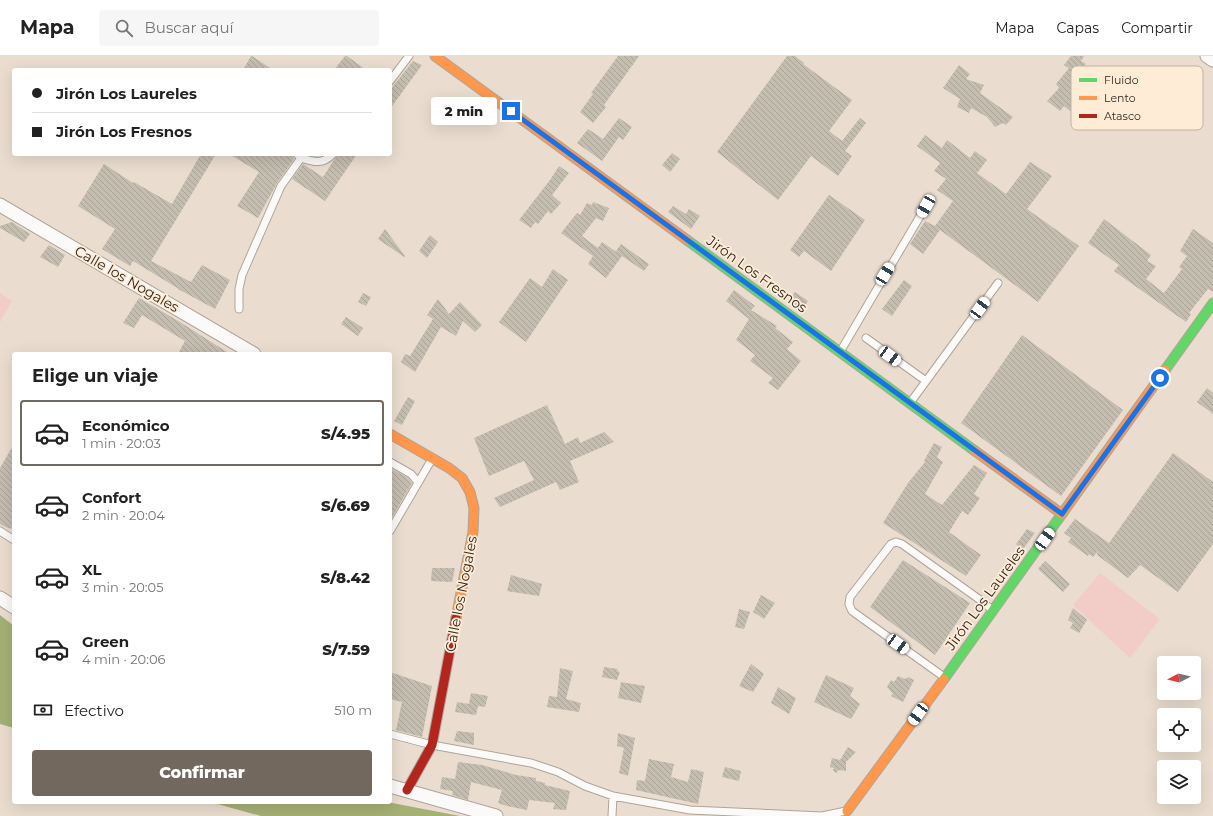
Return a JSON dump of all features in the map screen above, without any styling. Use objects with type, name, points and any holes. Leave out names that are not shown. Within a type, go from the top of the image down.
[{"type":"street","name":"Jirón Los Fresnos","points":[[435,56],[1062,514]]},
{"type":"street","points":[[1207,56],[1213,60]]},
{"type":"street","name":"Calle los Nogales","points":[[0,205],[251,352]]},
{"type":"street","name":"Jirón Los Laureles","points":[[847,811],[945,678],[1213,303]]},
{"type":"street","name":"Calle los Nogales","points":[[392,435],[432,458],[462,478],[470,492],[474,508],[473,532],[432,745],[407,790]]},
{"type":"street","points":[[0,598],[12,606]]},
{"type":"street","points":[[392,786],[496,816]]},
{"type":"lane","points":[[392,78],[409,56]]},
{"type":"lane","points":[[239,309],[239,289],[242,275],[281,186],[299,156],[314,162],[325,160],[330,156]]},
{"type":"lane","points":[[840,352],[926,206]]},
{"type":"lane","points":[[910,403],[998,283]]},
{"type":"lane","points":[[866,338],[926,382]]},
{"type":"lane","points":[[392,528],[418,482],[423,477],[432,458]]},
{"type":"lane","points":[[392,463],[411,474],[418,482]]},
{"type":"lane","points":[[0,531],[12,539]]},
{"type":"lane","points":[[945,678],[852,611],[849,604],[850,597],[890,544],[896,542],[902,544],[983,602],[993,611]]},
{"type":"lane","points":[[392,735],[432,745],[531,763],[558,772],[585,786],[612,796],[690,810],[822,816],[847,811]]},
{"type":"lane","points":[[612,796],[612,816]]},
{"type":"shaded area","points":[[0,293],[12,301],[0,322]]},
{"type":"shaded area","points":[[1100,573],[1160,619],[1130,658],[1073,605]]},
{"type":"shaded area","points":[[0,615],[12,624],[12,727],[0,724]]},
{"type":"shaded area","points":[[392,803],[460,816],[261,816],[217,804]]},
{"type":"building","points":[[252,56],[270,68],[244,68]]},
{"type":"building","points":[[345,56],[347,56],[363,68],[336,68]]},
{"type":"building","points":[[618,56],[639,56],[604,105],[606,107],[593,123],[580,112],[593,94],[591,93]]},
{"type":"building","points":[[787,56],[795,56],[804,63],[803,64],[852,100],[829,131],[842,141],[860,118],[866,123],[845,151],[852,156],[838,176],[811,156],[778,200],[717,152]]},
{"type":"building","points":[[1071,56],[1084,56],[1081,61],[1086,64],[1084,66],[1071,66],[1071,112],[1064,106],[1060,111],[1047,101],[1059,88],[1056,84],[1069,68],[1064,65]]},
{"type":"building","points":[[413,61],[422,65],[392,106],[392,87]]},
{"type":"building","points":[[959,65],[970,74],[966,79],[984,85],[980,93],[1013,117],[1006,125],[1003,123],[995,127],[987,117],[971,108],[969,113],[957,107],[960,99],[943,88]]},
{"type":"building","points":[[619,118],[632,127],[623,140],[619,137],[602,161],[577,143],[588,129],[603,139]]},
{"type":"building","points":[[925,135],[942,148],[947,140],[970,158],[975,151],[987,160],[977,173],[1006,194],[1030,162],[1052,176],[1027,209],[1079,246],[1038,302],[940,230],[923,254],[910,244],[925,221],[935,226],[953,201],[937,190],[946,179],[934,171],[940,163],[917,146]]},
{"type":"building","points":[[672,153],[680,159],[670,172],[662,165]]},
{"type":"building","points":[[200,156],[215,156],[151,261],[191,282],[202,265],[230,280],[215,309],[178,289],[133,261],[130,266],[102,249],[115,229],[78,206],[104,164],[133,183],[134,182],[172,204]]},
{"type":"building","points":[[232,156],[292,156],[294,159],[277,183],[258,218],[237,206],[259,172]]},
{"type":"building","points":[[337,156],[356,156],[325,201],[292,179],[303,164],[323,177]]},
{"type":"building","points":[[559,166],[569,173],[552,195],[561,203],[551,214],[548,211],[538,224],[535,222],[531,228],[519,220]]},
{"type":"building","points":[[829,195],[865,220],[831,271],[804,251],[799,257],[790,250]]},
{"type":"building","points":[[593,202],[609,208],[603,221],[596,218],[582,236],[598,248],[602,242],[618,253],[616,251],[621,244],[649,264],[644,271],[622,256],[606,278],[588,264],[593,256],[561,233],[577,213],[580,215],[587,203],[592,205]]},
{"type":"building","points":[[673,206],[686,214],[689,209],[700,216],[691,229],[668,212]]},
{"type":"building","points":[[1104,219],[1151,255],[1147,261],[1156,266],[1146,279],[1164,293],[1182,269],[1179,267],[1187,256],[1180,251],[1193,229],[1213,243],[1213,292],[1208,289],[1189,313],[1191,314],[1186,322],[1114,271],[1119,265],[1088,243]]},
{"type":"building","points":[[12,222],[30,234],[24,242],[0,228],[0,226]]},
{"type":"building","points":[[385,229],[405,256],[404,257],[378,239]]},
{"type":"building","points":[[430,235],[438,242],[427,258],[419,251]]},
{"type":"building","points":[[49,245],[65,255],[58,267],[40,257]]},
{"type":"building","points":[[553,269],[568,280],[526,342],[499,322],[530,278],[542,287]]},
{"type":"building","points":[[904,280],[912,286],[892,316],[882,309]]},
{"type":"building","points":[[734,290],[755,306],[751,310],[777,326],[775,328],[793,342],[787,349],[801,361],[778,390],[768,383],[773,378],[750,361],[755,355],[736,340],[749,319],[726,301]]},
{"type":"building","points":[[795,292],[808,301],[802,310],[788,300]]},
{"type":"building","points":[[363,293],[371,297],[366,306],[358,302]]},
{"type":"building","points":[[139,298],[227,352],[179,352],[185,341],[142,315],[134,328],[123,323]]},
{"type":"building","points":[[438,299],[449,314],[460,302],[482,325],[475,332],[463,321],[456,336],[441,327],[415,372],[401,362],[405,354],[410,356],[433,319],[427,315]]},
{"type":"building","points":[[346,317],[363,328],[358,336],[341,324]]},
{"type":"building","points":[[1022,335],[1123,410],[1061,496],[961,423]]},
{"type":"building","points":[[1207,388],[1213,393],[1213,414],[1197,402]]},
{"type":"building","points":[[408,397],[415,401],[402,425],[394,421]]},
{"type":"building","points":[[547,405],[565,444],[578,437],[580,443],[604,432],[614,442],[570,461],[579,482],[560,490],[556,482],[500,507],[494,498],[534,480],[524,461],[489,476],[474,438]]},
{"type":"building","points":[[934,443],[942,447],[937,457],[943,462],[925,494],[942,505],[974,465],[987,473],[974,494],[980,498],[968,515],[962,511],[949,532],[981,555],[966,576],[883,523],[908,483],[925,462],[924,461]]},
{"type":"building","points":[[12,447],[12,529],[0,524],[0,468]]},
{"type":"building","points":[[1173,453],[1213,482],[1213,544],[1178,592],[1140,565],[1128,578],[1097,555],[1098,551],[1093,557],[1089,554],[1088,556],[1068,542],[1071,538],[1064,533],[1075,519],[1109,543]]},
{"type":"building","points":[[392,469],[408,478],[412,483],[392,518]]},
{"type":"building","points":[[1027,529],[1035,533],[1023,549],[1016,544]]},
{"type":"building","points":[[903,560],[970,603],[935,655],[870,607]]},
{"type":"building","points":[[1045,561],[1070,584],[1063,592],[1038,569]]},
{"type":"building","points":[[432,568],[455,568],[452,582],[431,581]]},
{"type":"building","points":[[511,575],[542,584],[539,596],[507,591]]},
{"type":"building","points":[[761,595],[775,603],[764,619],[753,612]]},
{"type":"building","points":[[1073,608],[1087,620],[1079,633],[1070,628],[1073,623],[1068,620]]},
{"type":"building","points":[[739,609],[750,612],[744,629],[735,627]]},
{"type":"building","points":[[751,664],[764,674],[753,692],[739,686]]},
{"type":"building","points":[[604,667],[618,669],[617,671],[620,672],[617,680],[602,677]]},
{"type":"building","points":[[560,668],[573,671],[566,699],[581,703],[579,712],[547,707],[549,696],[557,697]]},
{"type":"building","points":[[392,673],[432,686],[422,737],[396,730],[402,702],[392,700]]},
{"type":"building","points":[[826,675],[854,688],[850,696],[860,704],[851,719],[814,702]]},
{"type":"building","points":[[898,676],[905,679],[908,677],[914,680],[903,702],[891,696],[893,694],[887,687],[891,680],[894,682]]},
{"type":"building","points":[[621,682],[645,686],[641,703],[618,698]]},
{"type":"building","points":[[778,687],[796,698],[789,714],[771,703]]},
{"type":"building","points":[[471,693],[488,696],[485,707],[478,706],[476,715],[455,712],[457,702],[469,704]]},
{"type":"building","points":[[457,731],[474,733],[474,745],[454,741]]},
{"type":"building","points":[[618,733],[635,738],[628,776],[619,773],[624,748],[617,746]]},
{"type":"building","points":[[848,747],[856,752],[846,762],[846,771],[839,770],[836,773],[833,770],[834,768],[830,767],[832,758],[840,760]]},
{"type":"building","points":[[649,759],[674,764],[671,777],[688,782],[691,769],[704,772],[698,804],[636,790],[637,780],[645,781]]},
{"type":"building","points":[[458,762],[482,765],[516,775],[536,778],[536,781],[545,783],[545,785],[570,791],[566,810],[553,809],[555,803],[529,800],[527,810],[507,806],[498,803],[502,790],[471,782],[468,800],[452,795],[453,791],[440,789],[442,777],[455,779]]},
{"type":"building","points":[[725,767],[741,771],[739,781],[722,777]]},
{"type":"traffic: fast","points":[[687,240],[975,451]]},
{"type":"traffic: fast","points":[[1165,370],[1213,303]]},
{"type":"traffic: fast","points":[[944,679],[1064,511]]},
{"type":"traffic: slow","points":[[435,56],[687,240]]},
{"type":"traffic: slow","points":[[1064,511],[1165,370]]},
{"type":"traffic: slow","points":[[392,435],[449,468],[462,478],[470,492],[474,508],[473,532],[456,618]]},
{"type":"traffic: slow","points":[[975,451],[1062,514]]},
{"type":"traffic: slow","points":[[847,811],[944,679]]},
{"type":"traffic: jam","points":[[407,790],[432,745],[456,618]]},
{"type":"route","points":[[511,111],[1062,514],[1160,378]]}]
